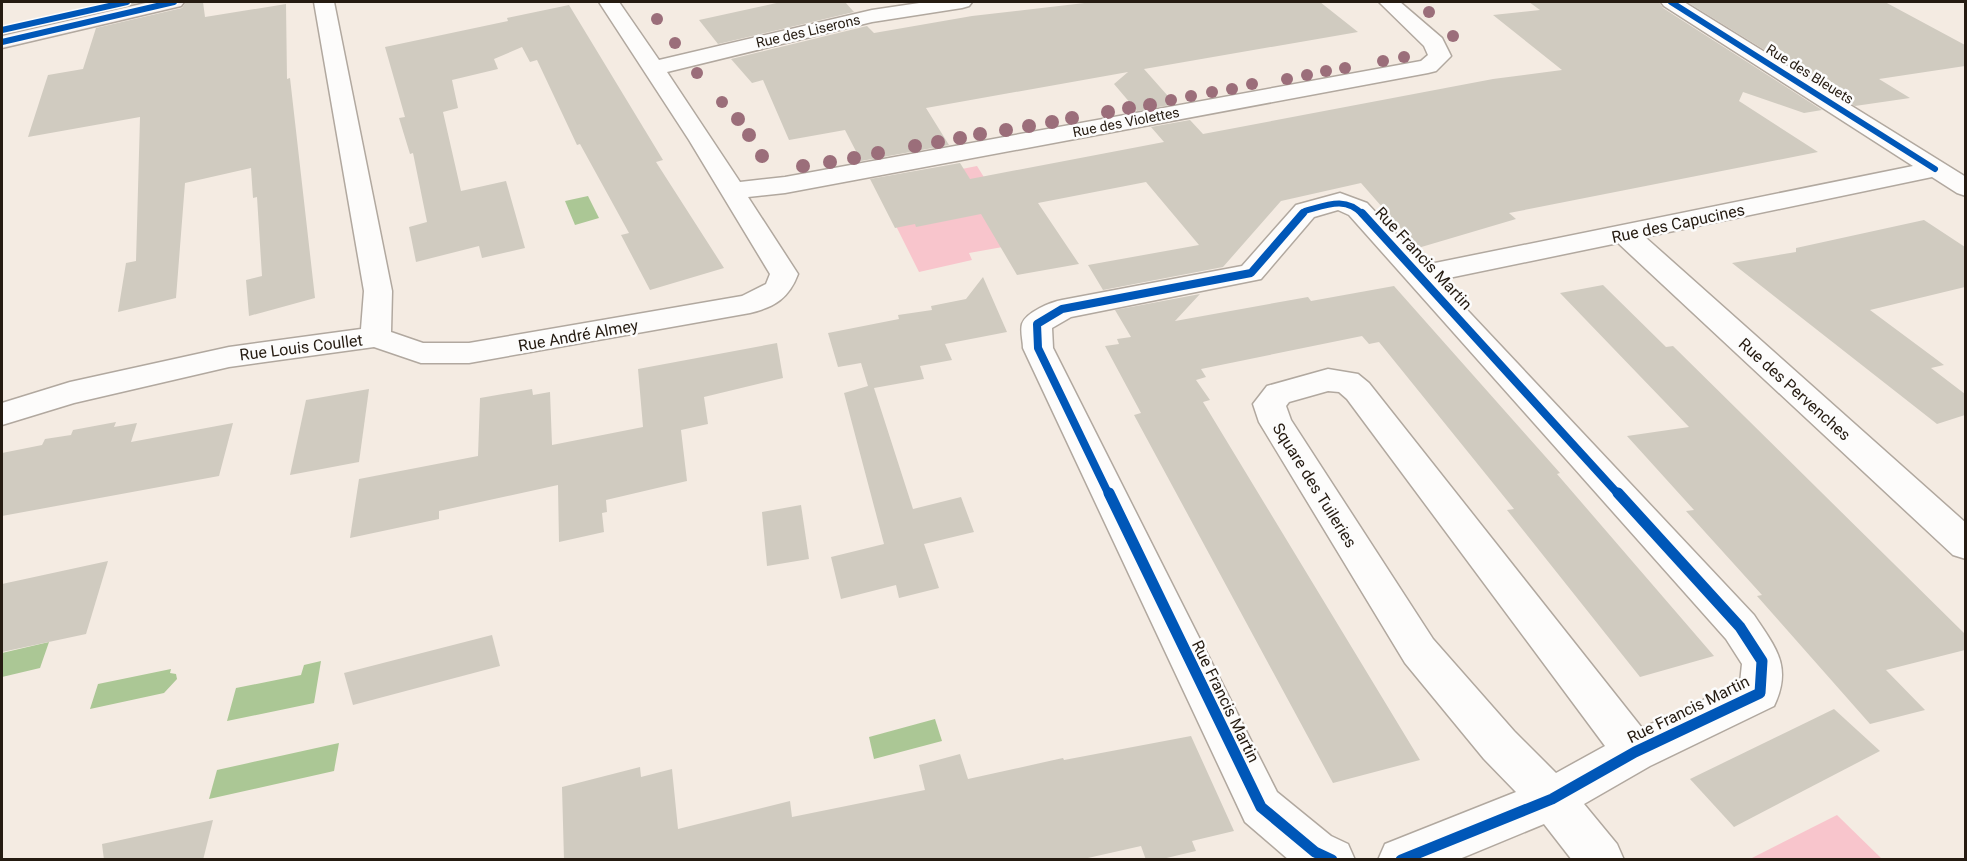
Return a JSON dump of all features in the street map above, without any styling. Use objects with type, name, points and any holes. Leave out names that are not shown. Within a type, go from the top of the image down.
[{"type":"main road","points":[[2,30],[127,2]]},
{"type":"main road","points":[[2,42],[174,2]]},
{"type":"street","name":"Rue Louis Coullet","points":[[2,414],[70,393],[229,357],[376,337],[378,291],[324,2]]},
{"type":"street","points":[[609,2],[655,68],[733,191]]},
{"type":"street","name":"Rue des Liserons","points":[[655,68],[872,16],[962,2]]},
{"type":"street","name":"Rue des Violettes","points":[[733,191],[785,186],[1428,66],[1440,56],[1434,43],[1389,2]]},
{"type":"street","name":"Rue des Bleuets","points":[[1671,2],[1965,188]]},
{"type":"street","name":"Rue des Capucines","points":[[1421,275],[1935,169]]},
{"type":"street","name":"Rue André Almey","points":[[376,337],[421,353],[469,353],[750,304],[778,289],[784,274],[763,244],[733,191]]},
{"type":"street","name":"Rue Francis Martin","points":[[1332,860],[1315,852],[1261,807],[1038,348],[1037,324],[1062,309],[1251,273],[1305,211],[1340,201],[1358,209],[1421,275],[1740,627],[1762,661],[1760,693],[1635,752],[1552,800],[1401,860]]},
{"type":"street","name":"Rue des Pervenches","points":[[1625,234],[1965,545]]},
{"type":"street","name":"Square des Tuileries","points":[[1552,800],[1499,745],[1419,651],[1275,422],[1269,404],[1278,394],[1329,380],[1347,382],[1358,391],[1635,752]]},
{"type":"street","points":[[1552,800],[1601,860]]},
{"type":"shaded area","points":[[977,166],[1025,243],[969,253],[972,260],[919,272],[876,186]]},
{"type":"shaded area","points":[[588,196],[599,218],[575,225],[565,201]]},
{"type":"shaded area","points":[[49,642],[40,668],[2,677],[2,653]]},
{"type":"shaded area","points":[[321,661],[314,703],[227,721],[236,688],[301,675],[304,665]]},
{"type":"shaded area","points":[[171,669],[170,673],[176,674],[177,679],[164,693],[90,709],[98,684]]},
{"type":"shaded area","points":[[935,719],[942,741],[874,759],[869,737]]},
{"type":"shaded area","points":[[339,743],[334,771],[209,799],[217,770]]},
{"type":"shaded area","points":[[1837,815],[1882,859],[1750,859]]},
{"type":"building","points":[[105,2],[142,2],[102,11]]},
{"type":"building","points":[[186,2],[203,2],[205,17],[286,4],[287,79],[290,78],[315,298],[249,316],[246,280],[262,276],[257,197],[253,198],[251,168],[185,183],[176,298],[118,312],[126,263],[136,261],[140,117],[28,137],[48,75],[83,69],[96,28],[182,8]]},
{"type":"building","points":[[781,2],[845,2],[854,12],[718,44],[699,20]]},
{"type":"building","points":[[1093,2],[1320,2],[1358,32],[1144,69],[1175,104],[1137,111],[1114,84],[1128,72],[926,108],[949,145],[861,161],[845,130],[789,140],[763,80],[752,83],[731,59],[867,26],[874,33],[972,16]]},
{"type":"building","points":[[1529,2],[1659,2],[1663,8],[1822,110],[1804,113],[1743,92],[1739,101],[1818,152],[1509,213],[1516,219],[1418,248],[1361,183],[1281,201],[1223,267],[1103,290],[1088,265],[1199,245],[1146,182],[1038,203],[1079,264],[1017,275],[981,214],[916,227],[915,224],[895,228],[870,179],[960,163],[970,179],[1164,142],[1151,127],[1190,120],[1203,134],[1493,79],[1562,70],[1493,15],[1540,10]]},
{"type":"building","points":[[1687,2],[1885,2],[1965,45],[1965,66],[1879,79],[1910,98],[1855,106]]},
{"type":"building","points":[[569,5],[663,160],[656,162],[724,268],[650,290],[621,235],[629,233],[580,144],[577,145],[537,60],[530,62],[522,47],[494,59],[498,69],[452,80],[458,108],[443,112],[461,191],[506,181],[525,248],[482,258],[479,246],[416,262],[409,227],[427,222],[413,153],[410,154],[399,118],[405,117],[385,47],[508,21],[507,18]]},
{"type":"building","points":[[1924,220],[1965,247],[1965,287],[1870,310],[1944,365],[1931,368],[1965,394],[1965,415],[1937,424],[1732,263],[1796,252],[1796,248]]},
{"type":"building","points":[[983,277],[1007,332],[945,344],[952,360],[920,366],[924,379],[874,388],[913,509],[961,497],[974,532],[924,544],[939,588],[899,598],[896,585],[841,599],[831,557],[884,544],[844,393],[868,386],[861,363],[838,367],[828,333],[899,319],[898,315],[932,310],[931,306],[966,299]]},
{"type":"building","points":[[1603,285],[1666,347],[1673,346],[1965,634],[1965,650],[1886,670],[1925,710],[1870,724],[1757,596],[1762,595],[1686,511],[1694,510],[1627,436],[1689,427],[1560,293]]},
{"type":"building","points":[[1394,286],[1560,473],[1557,474],[1714,656],[1640,677],[1507,510],[1514,509],[1379,342],[1369,344],[1362,336],[1201,369],[1206,377],[1196,380],[1210,400],[1203,402],[1420,760],[1333,783],[1134,415],[1141,413],[1105,346],[1119,344],[1117,339],[1131,337],[1115,310],[1200,294],[1175,321],[1308,297],[1311,301]]},
{"type":"building","points":[[777,343],[783,378],[704,397],[708,424],[681,430],[687,481],[606,500],[607,512],[602,513],[604,532],[559,542],[558,485],[439,511],[439,519],[350,538],[359,479],[478,456],[480,398],[532,389],[533,395],[550,392],[552,445],[643,427],[638,369]]},
{"type":"building","points":[[369,389],[359,462],[290,475],[306,400]]},
{"type":"building","points":[[116,422],[114,427],[137,423],[131,442],[233,423],[219,476],[2,516],[2,453],[42,445],[45,439],[71,435],[73,430]]},
{"type":"building","points":[[801,505],[809,559],[767,566],[762,512]]},
{"type":"building","points":[[108,561],[86,634],[2,652],[2,584]]},
{"type":"building","points":[[492,635],[500,666],[353,705],[344,673]]},
{"type":"building","points":[[1834,709],[1880,751],[1734,827],[1690,779]]},
{"type":"building","points":[[1191,736],[1234,831],[1192,841],[1196,851],[1158,860],[1146,860],[1141,846],[1079,860],[564,860],[562,787],[640,767],[641,777],[672,769],[678,829],[790,801],[792,817],[925,790],[919,765],[960,754],[968,779],[1063,758],[1064,760]]},
{"type":"building","points":[[213,820],[203,860],[104,860],[102,844]]},
{"type":"cycle path","points":[[2,30],[127,2]]},
{"type":"cycle path","points":[[2,42],[174,2]]},
{"type":"cycle path","points":[[1671,2],[1935,169]]},
{"type":"cycle path","points":[[1332,860],[1315,852],[1261,807],[1038,348],[1037,324],[1062,309],[1251,273],[1305,211],[1340,201],[1358,209],[1740,627],[1762,661],[1760,693],[1635,752],[1552,799],[1401,860]]}]
